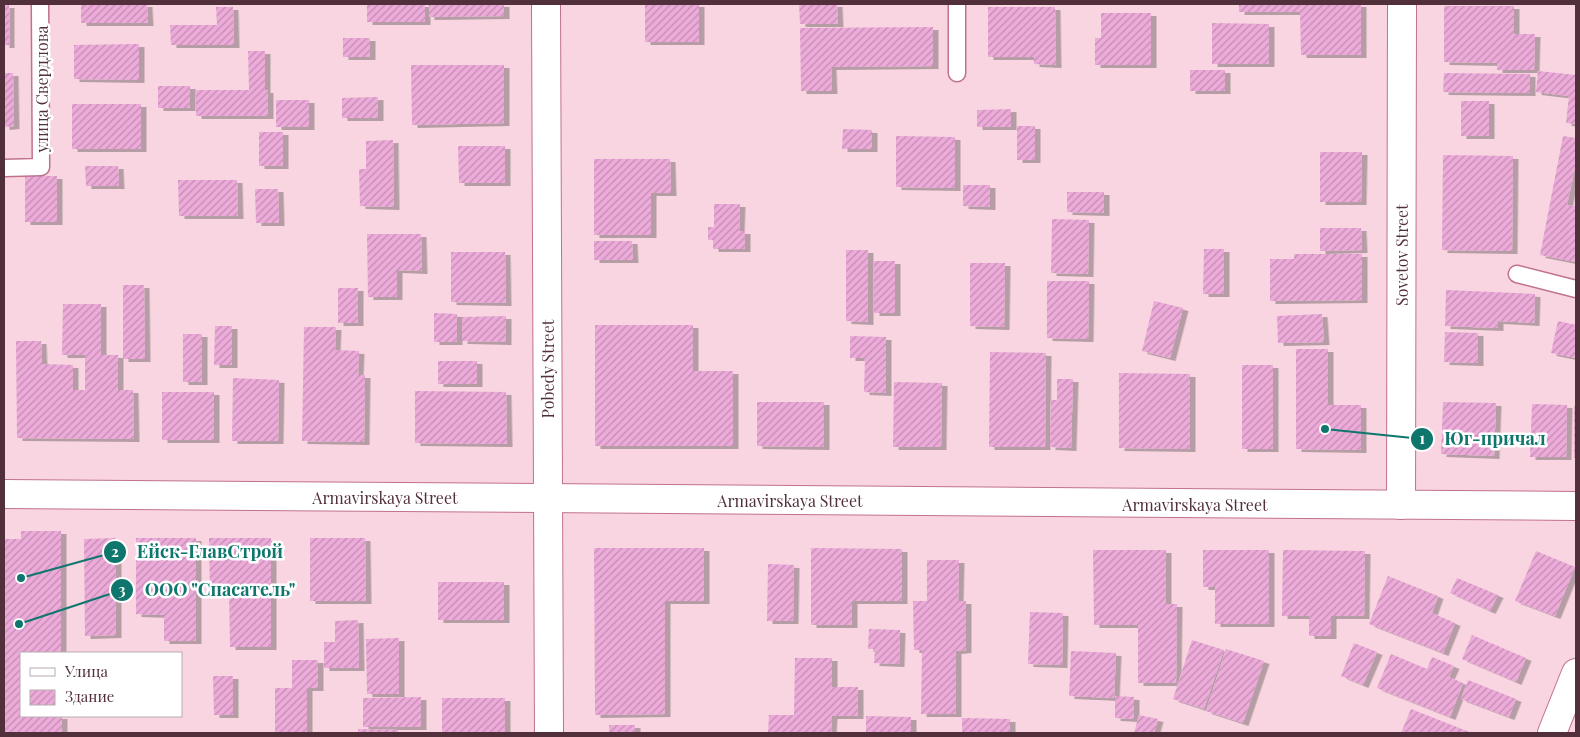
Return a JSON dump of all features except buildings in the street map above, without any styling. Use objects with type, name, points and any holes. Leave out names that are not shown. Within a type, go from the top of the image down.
[{"type":"street","name":"Pobedy Street","points":[[546,4],[549,733]]},
{"type":"street","name":"Sovetov Street","points":[[1401,505],[1402,4]]},
{"type":"street","name":"Armavirskaya Street","points":[[4,494],[1576,506]]},
{"type":"street","points":[[1552,733],[1576,673]]},
{"type":"lane","name":"улица Свердлова","points":[[4,168],[41,167],[40,4]]},
{"type":"lane","points":[[957,4],[957,73]]},
{"type":"lane","points":[[1517,274],[1576,289]]},
{"type":"place","name":"Юг-причал","points":[[1325,429]]},
{"type":"place","name":"Ейск-ГлавСтрой","points":[[21,578]]},
{"type":"place","name":"ООО \"Спасатель\"","points":[[19,624]]}]
